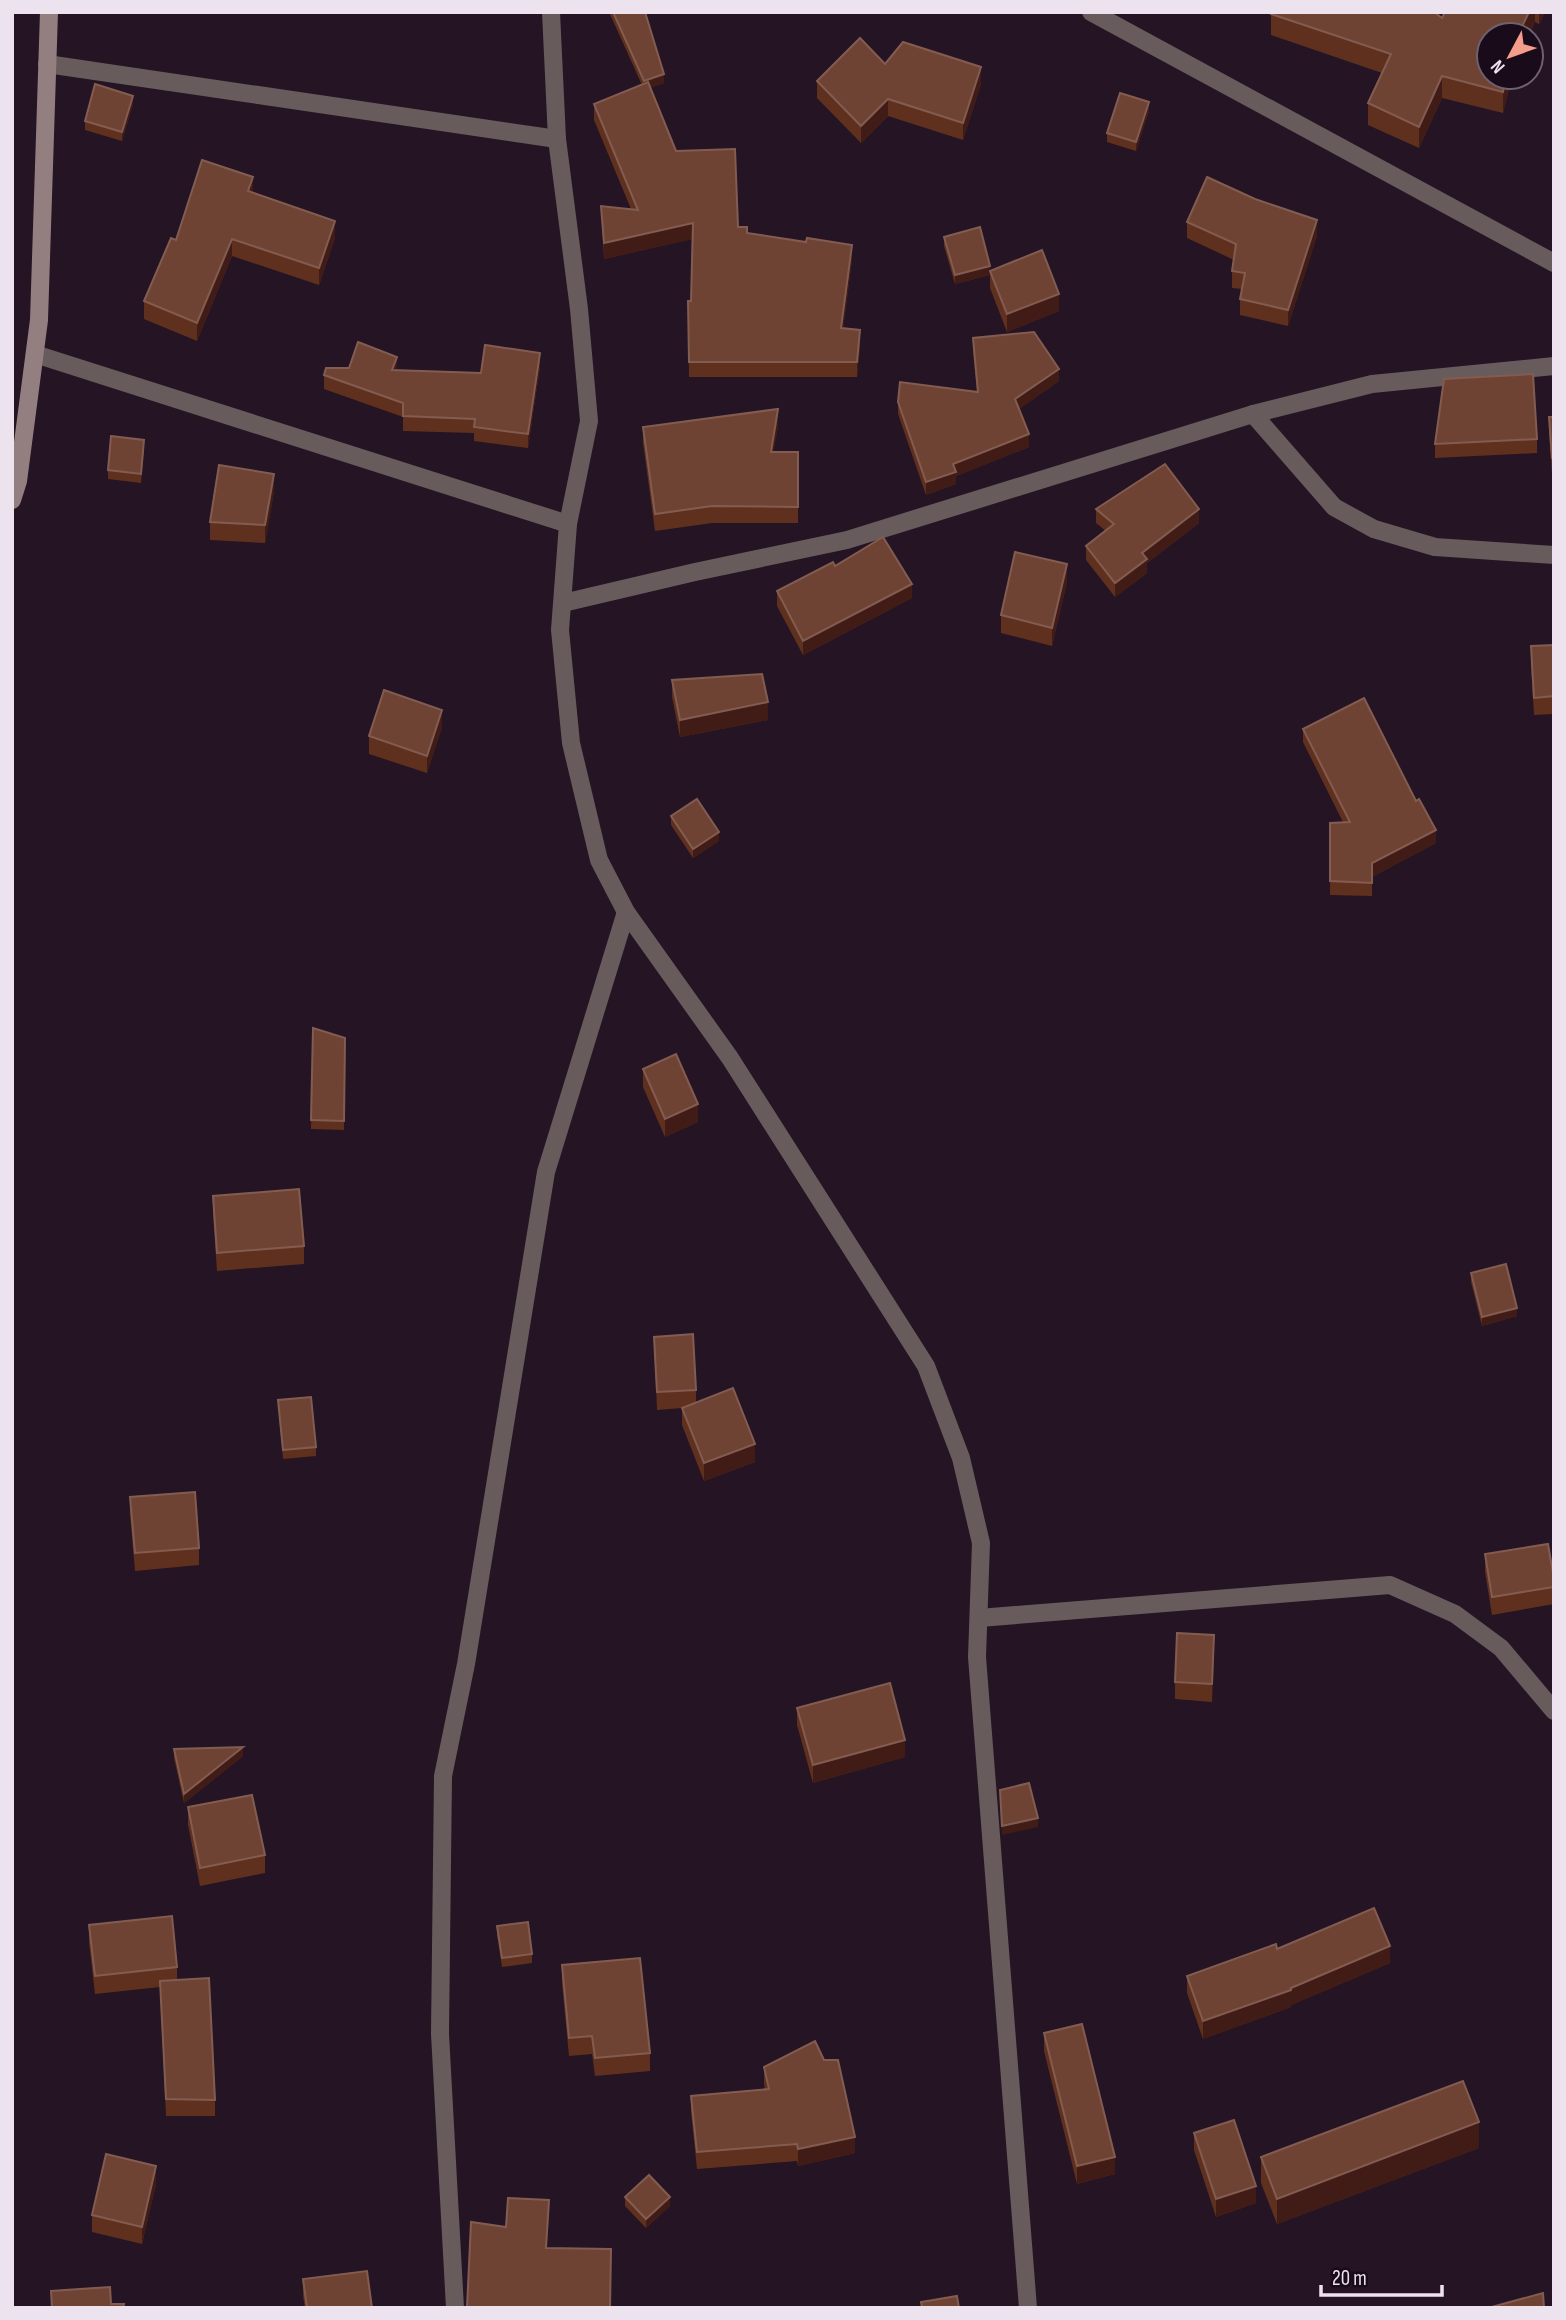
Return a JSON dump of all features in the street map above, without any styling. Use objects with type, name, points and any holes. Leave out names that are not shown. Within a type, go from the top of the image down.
[{"type":"main road","points":[[12,500],[18,481],[39,320],[49,12]]},
{"type":"street","points":[[551,12],[557,139],[579,309],[589,421],[568,524],[560,630],[571,743],[598,860],[626,912],[730,1058],[926,1366],[961,1458],[981,1543],[977,1657],[1028,2308]]},
{"type":"street","points":[[1091,12],[1554,263]]},
{"type":"street","points":[[47,64],[557,139]]},
{"type":"street","points":[[35,354],[568,524]]},
{"type":"street","points":[[563,603],[847,540],[1253,414],[1372,384],[1554,366]]},
{"type":"street","points":[[1253,414],[1334,507],[1374,529],[1435,547],[1554,555]]},
{"type":"street","points":[[455,2308],[440,2034],[443,1776],[466,1664],[546,1172],[626,912]]},
{"type":"street","points":[[979,1618],[1390,1585],[1455,1614],[1501,1648],[1554,1711]]},
{"type":"building","points":[[613,12],[645,12],[664,74],[644,81]]},
{"type":"building","points":[[1434,12],[1442,18],[1445,12],[1529,12],[1525,21],[1475,21],[1475,85],[1442,76],[1419,127],[1368,103],[1391,54],[1271,14]]},
{"type":"building","points":[[860,38],[885,64],[903,42],[981,67],[963,123],[888,99],[861,126],[817,81]]},
{"type":"building","points":[[648,82],[676,151],[735,149],[738,227],[747,227],[747,233],[806,242],[807,238],[852,245],[841,328],[860,330],[857,362],[689,362],[688,301],[691,301],[693,223],[604,243],[601,206],[638,210],[594,104]]},
{"type":"building","points":[[95,84],[133,96],[122,132],[85,121]]},
{"type":"building","points":[[1120,93],[1149,102],[1136,142],[1107,133]]},
{"type":"building","points":[[202,160],[253,177],[248,191],[335,221],[319,268],[232,239],[197,323],[144,301],[171,238],[176,240]]},
{"type":"building","points":[[1207,177],[1255,199],[1317,220],[1288,310],[1240,299],[1245,273],[1232,271],[1236,244],[1187,222]]},
{"type":"building","points":[[980,227],[990,266],[955,275],[944,237]]},
{"type":"building","points":[[1042,250],[1059,294],[1007,314],[990,271]]},
{"type":"building","points":[[1034,332],[1059,369],[1015,399],[1029,434],[953,464],[956,472],[926,482],[898,402],[900,382],[978,392],[973,338]]},
{"type":"building","points":[[358,342],[397,357],[392,370],[481,373],[485,345],[540,353],[528,434],[474,427],[475,419],[403,416],[403,403],[324,375],[326,368],[349,368]]},
{"type":"building","points":[[1533,374],[1537,439],[1435,444],[1444,379]]},
{"type":"building","points":[[778,409],[771,452],[798,452],[798,507],[712,506],[655,514],[643,427]]},
{"type":"building","points":[[1549,417],[1554,417],[1554,458],[1552,458]]},
{"type":"building","points":[[111,436],[144,440],[141,474],[108,470]]},
{"type":"building","points":[[1165,464],[1199,509],[1142,553],[1147,559],[1115,583],[1086,546],[1114,524],[1096,509]]},
{"type":"building","points":[[219,465],[274,474],[265,525],[210,522]]},
{"type":"building","points":[[883,537],[912,584],[803,641],[777,591],[833,562],[835,566]]},
{"type":"building","points":[[1015,552],[1067,564],[1052,628],[1001,615]]},
{"type":"building","points":[[1554,645],[1554,696],[1534,698],[1531,646]]},
{"type":"building","points":[[762,674],[768,702],[680,720],[672,680]]},
{"type":"building","points":[[384,690],[442,710],[427,756],[369,736]]},
{"type":"building","points":[[1364,698],[1416,801],[1419,799],[1436,830],[1372,863],[1372,883],[1330,881],[1330,823],[1350,822],[1303,729]]},
{"type":"building","points":[[697,799],[719,832],[693,849],[671,816]]},
{"type":"building","points":[[313,1028],[345,1038],[344,1121],[311,1120]]},
{"type":"building","points":[[676,1054],[698,1104],[665,1119],[643,1069]]},
{"type":"building","points":[[299,1189],[304,1246],[217,1253],[213,1196]]},
{"type":"building","points":[[1506,1264],[1517,1308],[1482,1317],[1471,1273]]},
{"type":"building","points":[[693,1334],[696,1390],[657,1392],[654,1337]]},
{"type":"building","points":[[733,1388],[755,1444],[704,1463],[682,1408]]},
{"type":"building","points":[[311,1397],[316,1447],[283,1450],[278,1400]]},
{"type":"building","points":[[195,1492],[199,1548],[135,1553],[130,1497]]},
{"type":"building","points":[[1548,1544],[1554,1587],[1492,1597],[1485,1554]]},
{"type":"building","points":[[1177,1633],[1214,1635],[1212,1684],[1175,1682]]},
{"type":"building","points":[[890,1683],[905,1740],[813,1765],[797,1708]]},
{"type":"building","points":[[243,1747],[184,1794],[174,1749]]},
{"type":"building","points":[[1029,1783],[1038,1818],[1002,1826],[1000,1790]]},
{"type":"building","points":[[252,1795],[265,1855],[200,1868],[188,1807]]},
{"type":"building","points":[[1374,1908],[1390,1946],[1291,1990],[1203,2021],[1187,1976],[1276,1944],[1277,1949]]},
{"type":"building","points":[[172,1916],[177,1967],[95,1976],[89,1925]]},
{"type":"building","points":[[528,1922],[532,1954],[502,1958],[497,1926]]},
{"type":"building","points":[[640,1958],[650,2053],[595,2058],[592,2036],[569,2038],[562,1965]]},
{"type":"building","points":[[209,1978],[215,2100],[166,2099],[160,1981]]},
{"type":"building","points":[[1082,2024],[1115,2157],[1077,2166],[1044,2033]]},
{"type":"building","points":[[815,2041],[824,2060],[838,2060],[855,2137],[798,2149],[797,2144],[697,2152],[691,2096],[769,2089],[764,2067]]},
{"type":"building","points":[[1463,2081],[1479,2122],[1277,2199],[1261,2157]]},
{"type":"building","points":[[1234,2120],[1256,2186],[1216,2199],[1194,2133]]},
{"type":"building","points":[[106,2154],[156,2166],[142,2227],[92,2215]]},
{"type":"building","points":[[649,2175],[670,2197],[646,2219],[625,2197]]},
{"type":"building","points":[[508,2198],[549,2200],[546,2248],[611,2249],[610,2308],[467,2308],[471,2222],[506,2227]]},
{"type":"building","points":[[367,2271],[372,2308],[307,2308],[303,2279]]},
{"type":"building","points":[[110,2287],[111,2304],[124,2304],[123,2308],[52,2308],[51,2291]]},
{"type":"building","points":[[1543,2293],[1544,2308],[1488,2308]]},
{"type":"building","points":[[957,2296],[959,2308],[922,2308],[921,2302]]}]
